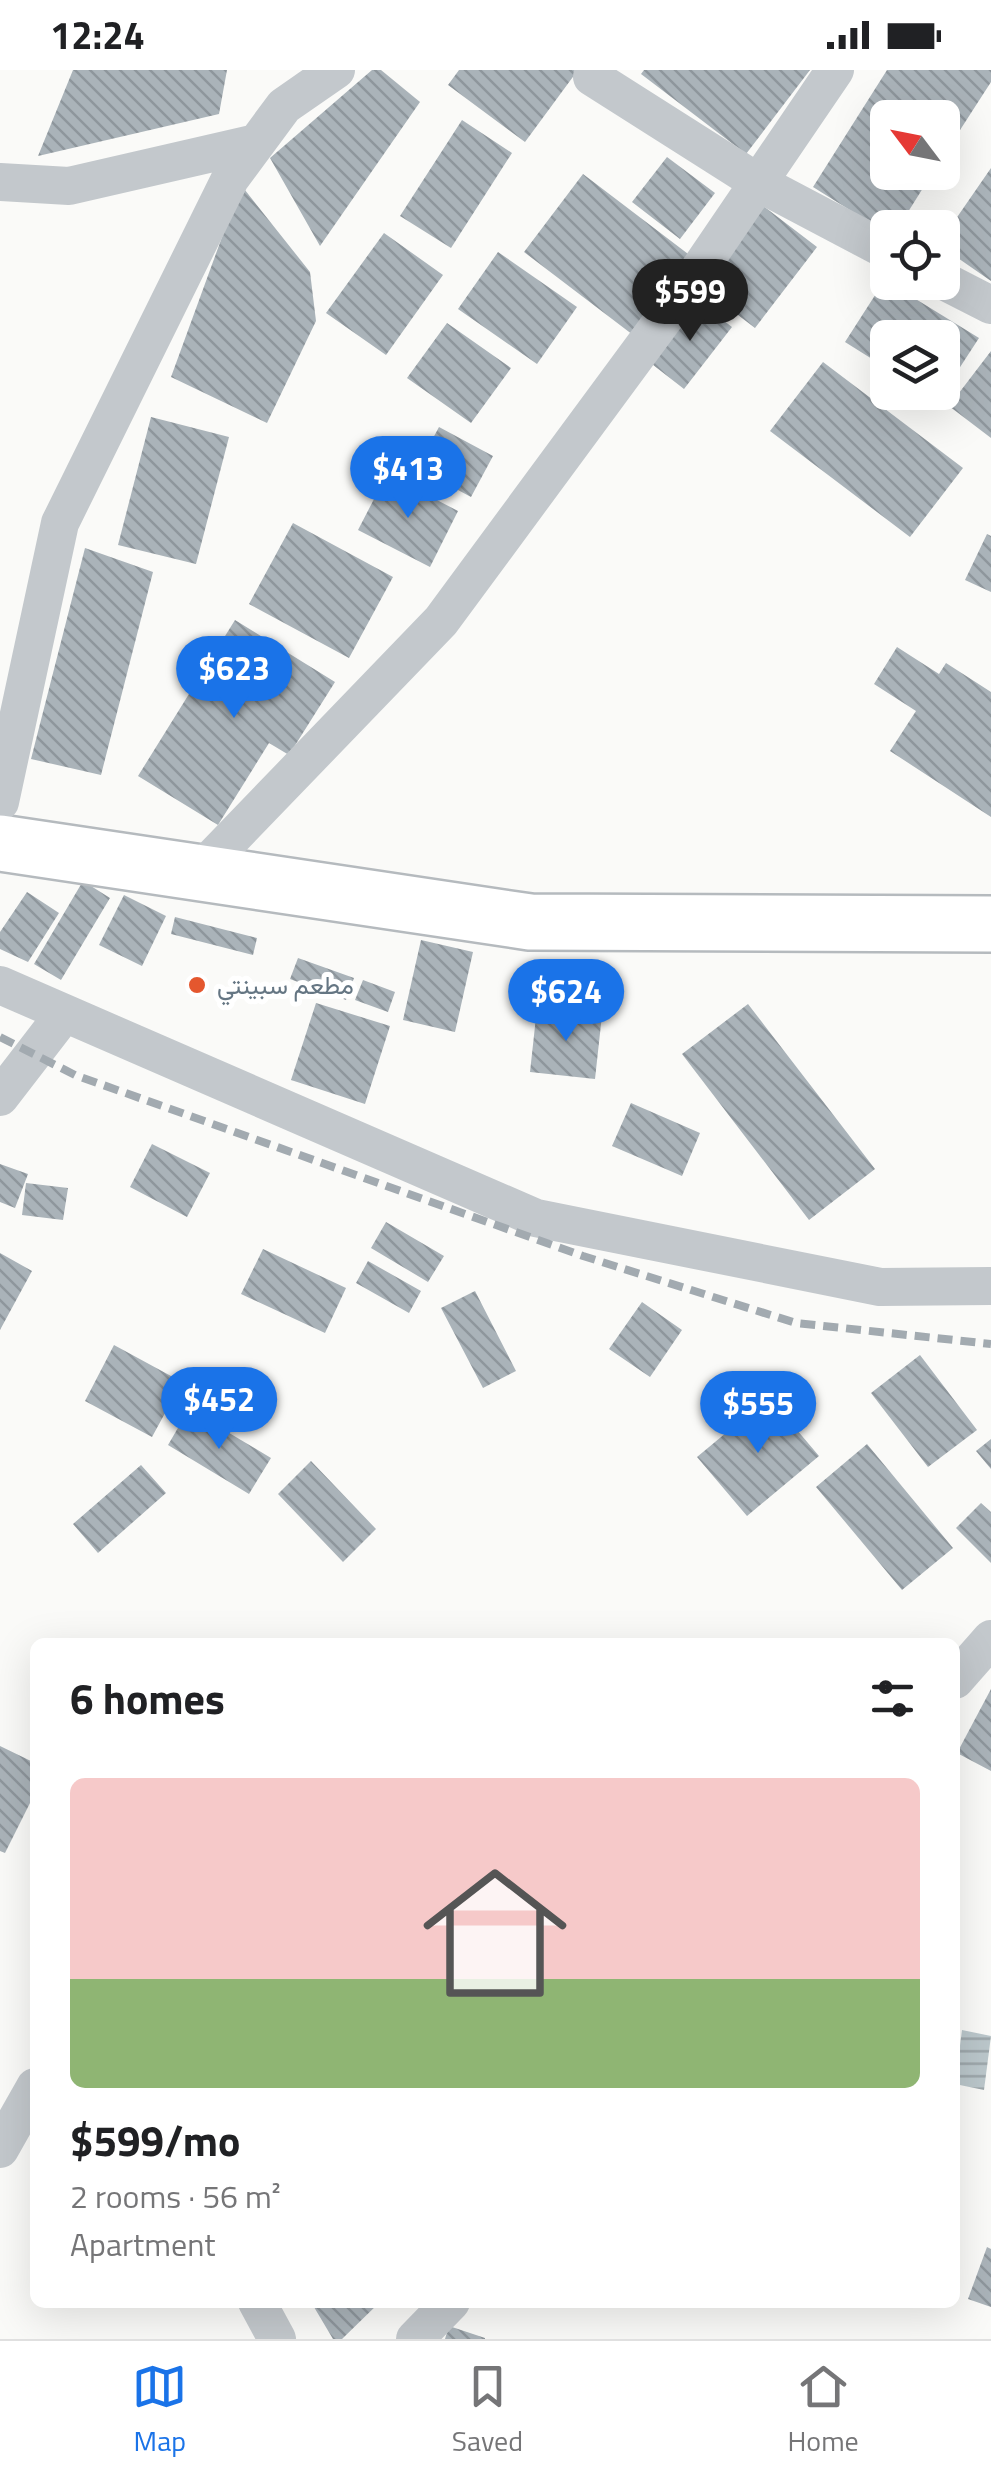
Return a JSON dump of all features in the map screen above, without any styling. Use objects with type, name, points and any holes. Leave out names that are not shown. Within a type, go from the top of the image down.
[{"type":"main road","points":[[0,842],[530,922],[991,924]]},
{"type":"street","points":[[0,802],[60,523],[230,179],[284,106],[336,70]]},
{"type":"street","points":[[594,70],[592,77],[759,183],[870,242]]},
{"type":"street","points":[[199,872],[441,622],[759,183],[835,70]]},
{"type":"street","points":[[0,182],[69,186],[256,143]]},
{"type":"street","points":[[960,289],[991,305]]},
{"type":"street","points":[[0,985],[536,1218],[880,1287],[991,1286]]},
{"type":"street","points":[[0,1097],[64,1014]]},
{"type":"street","points":[[960,1674],[991,1639]]},
{"type":"street","points":[[0,2148],[30,2096]]},
{"type":"street","points":[[260,2308],[277,2339]]},
{"type":"street","points":[[415,2339],[444,2308]]},
{"type":"shaded area","points":[[962,2030],[991,2036],[984,2090],[960,2085]]},
{"type":"building","points":[[73,70],[227,70],[219,114],[38,156]]},
{"type":"building","points":[[372,70],[381,70],[420,102],[320,246],[270,158]]},
{"type":"building","points":[[459,70],[578,70],[525,142],[448,85]]},
{"type":"building","points":[[644,70],[810,70],[746,154],[641,74]]},
{"type":"building","points":[[887,70],[991,70],[991,82],[960,130],[960,100],[870,100],[870,190],[922,190],[909,210],[870,210],[870,223],[813,187]]},
{"type":"building","points":[[462,120],[512,153],[451,248],[400,216]]},
{"type":"building","points":[[667,157],[715,193],[680,239],[632,202]]},
{"type":"building","points":[[991,168],[991,281],[960,259],[960,213]]},
{"type":"building","points":[[583,174],[696,260],[637,338],[524,252]]},
{"type":"building","points":[[241,185],[310,272],[316,321],[267,423],[171,377]]},
{"type":"building","points":[[762,205],[817,247],[755,328],[700,286]]},
{"type":"building","points":[[384,233],[443,275],[386,355],[326,313]]},
{"type":"building","points":[[498,252],[577,307],[537,364],[458,309]]},
{"type":"building","points":[[695,299],[732,327],[684,389],[648,361]]},
{"type":"building","points":[[872,300],[917,300],[950,320],[870,320],[870,358],[845,342]]},
{"type":"building","points":[[447,323],[511,368],[471,423],[407,378]]},
{"type":"building","points":[[960,326],[979,338],[960,367]]},
{"type":"building","points":[[991,351],[991,438],[954,410],[960,410],[960,392]]},
{"type":"building","points":[[823,362],[870,398],[870,410],[886,410],[963,468],[910,537],[770,431]]},
{"type":"building","points":[[151,417],[229,437],[196,564],[118,545]]},
{"type":"building","points":[[439,427],[493,456],[471,497],[417,468]]},
{"type":"building","points":[[387,474],[458,511],[430,567],[358,530]]},
{"type":"building","points":[[293,523],[393,577],[349,658],[249,604]]},
{"type":"building","points":[[987,534],[991,536],[991,592],[965,580]]},
{"type":"building","points":[[85,548],[153,572],[101,775],[31,759]]},
{"type":"building","points":[[235,620],[335,682],[289,755],[269,743],[218,825],[138,776]]},
{"type":"building","points":[[897,647],[939,674],[946,663],[991,692],[991,817],[890,751],[916,711],[874,684]]},
{"type":"building","points":[[83,881],[110,898],[61,980],[34,964]]},
{"type":"building","points":[[27,892],[59,913],[28,962],[0,949],[0,932]]},
{"type":"building","points":[[124,895],[166,916],[142,966],[99,945]]},
{"type":"building","points":[[175,917],[257,938],[253,955],[171,934]]},
{"type":"building","points":[[421,940],[473,952],[455,1032],[403,1020]]},
{"type":"building","points":[[298,958],[354,978],[346,1000],[290,979]]},
{"type":"building","points":[[582,967],[585,991],[555,996],[551,972]]},
{"type":"building","points":[[363,980],[395,992],[388,1012],[355,1000]]},
{"type":"building","points":[[316,1003],[390,1026],[365,1104],[291,1080]]},
{"type":"building","points":[[748,1004],[875,1169],[809,1220],[682,1054]]},
{"type":"building","points":[[537,1008],[602,1015],[595,1079],[530,1072]]},
{"type":"building","points":[[631,1103],[700,1133],[682,1176],[612,1146]]},
{"type":"building","points":[[152,1144],[210,1173],[187,1217],[130,1187]]},
{"type":"building","points":[[0,1164],[28,1174],[15,1208],[0,1202]]},
{"type":"building","points":[[26,1183],[68,1188],[63,1220],[22,1215]]},
{"type":"building","points":[[386,1222],[444,1256],[428,1282],[371,1248]]},
{"type":"building","points":[[263,1249],[346,1288],[325,1333],[241,1294]]},
{"type":"building","points":[[0,1253],[32,1271],[0,1330]]},
{"type":"building","points":[[368,1261],[421,1291],[409,1313],[356,1283]]},
{"type":"building","points":[[475,1291],[516,1371],[483,1388],[441,1308]]},
{"type":"building","points":[[642,1302],[682,1330],[650,1377],[609,1349]]},
{"type":"building","points":[[114,1345],[182,1382],[152,1437],[85,1401]]},
{"type":"building","points":[[920,1355],[977,1430],[928,1467],[871,1393]]},
{"type":"building","points":[[769,1397],[819,1456],[747,1516],[697,1457]]},
{"type":"building","points":[[189,1409],[271,1458],[249,1494],[168,1445]]},
{"type":"building","points":[[991,1439],[991,1469],[976,1451]]},
{"type":"building","points":[[867,1444],[953,1548],[902,1590],[816,1487]]},
{"type":"building","points":[[311,1461],[376,1529],[343,1562],[278,1494]]},
{"type":"building","points":[[141,1465],[166,1493],[98,1553],[73,1524]]},
{"type":"building","points":[[981,1503],[991,1512],[991,1563],[956,1528]]},
{"type":"building","points":[[991,1689],[991,1771],[960,1755],[960,1747]]},
{"type":"building","points":[[0,1746],[30,1761],[30,1803],[5,1853],[0,1851]]},
{"type":"building","points":[[987,2247],[991,2249],[991,2307],[968,2299]]},
{"type":"building","points":[[315,2308],[374,2308],[342,2339],[333,2339]]},
{"type":"building","points":[[449,2326],[485,2338],[485,2339],[445,2339]]},
{"type":"railway","points":[[0,1037],[75,1075],[583,1256],[796,1323],[991,1344]]},
{"type":"place","name":"مطعم سبينتي","points":[[197,985]]}]
